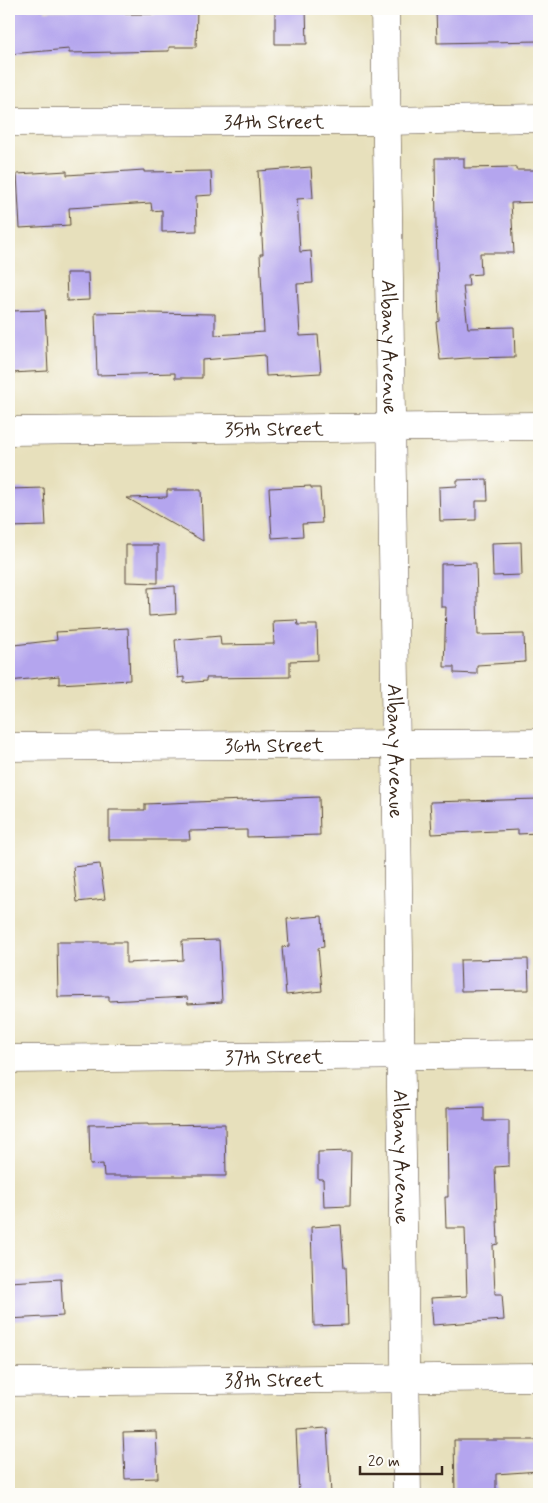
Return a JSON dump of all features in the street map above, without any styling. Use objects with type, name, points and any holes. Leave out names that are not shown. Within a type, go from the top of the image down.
[{"type":"street","name":"Albany Avenue","points":[[384,9],[407,1494]]},
{"type":"street","name":"34th Street","points":[[9,122],[386,121],[539,118]]},
{"type":"street","name":"35th Street","points":[[9,431],[539,426]]},
{"type":"street","name":"36th Street","points":[[9,747],[539,743]]},
{"type":"street","name":"37th Street","points":[[9,1060],[539,1054]]},
{"type":"street","name":"38th Street","points":[[9,1382],[539,1377]]},
{"type":"building","points":[[9,9],[45,9],[45,11],[125,9],[125,14],[168,14],[168,9],[197,9],[196,47],[169,47],[169,51],[69,53],[69,49],[9,54]]},
{"type":"building","points":[[275,9],[306,9],[307,44],[275,44]]},
{"type":"building","points":[[436,9],[539,9],[539,41],[437,43]]},
{"type":"building","points":[[435,158],[464,158],[464,168],[516,167],[516,170],[539,170],[539,202],[511,203],[514,253],[480,253],[481,274],[468,275],[469,286],[463,286],[468,328],[514,327],[515,357],[440,360],[436,322],[439,321]]},
{"type":"building","points":[[311,167],[313,198],[297,199],[300,252],[311,251],[313,283],[297,284],[300,336],[318,335],[321,373],[266,376],[265,355],[202,360],[202,378],[175,378],[175,373],[97,375],[95,313],[215,314],[215,335],[264,332],[260,254],[263,254],[258,171]]},
{"type":"building","points":[[144,170],[144,172],[211,171],[212,195],[196,196],[197,231],[162,232],[162,210],[152,211],[151,203],[69,208],[70,225],[20,228],[17,174],[67,171],[67,175]]},
{"type":"building","points":[[66,273],[88,273],[89,300],[67,301]]},
{"type":"building","points":[[45,310],[48,371],[12,373],[9,311]]},
{"type":"building","points":[[487,479],[488,501],[476,501],[476,520],[440,521],[439,487],[457,486],[457,480]]},
{"type":"building","points":[[311,486],[311,488],[320,488],[322,523],[302,524],[303,536],[272,538],[269,488]]},
{"type":"building","points":[[44,488],[46,526],[9,527],[9,489]]},
{"type":"building","points":[[167,490],[201,490],[203,541],[127,498],[167,497]]},
{"type":"building","points":[[521,542],[522,575],[493,576],[492,543]]},
{"type":"building","points":[[126,545],[158,545],[158,583],[126,582]]},
{"type":"building","points":[[476,563],[478,635],[524,634],[525,662],[477,665],[477,674],[454,673],[454,667],[444,667],[446,607],[441,607],[441,564]]},
{"type":"building","points":[[175,586],[176,614],[149,616],[148,588]]},
{"type":"building","points":[[297,620],[298,625],[317,625],[318,660],[290,661],[290,677],[206,678],[206,681],[184,683],[184,677],[178,678],[175,640],[220,636],[221,645],[274,644],[273,621]]},
{"type":"building","points":[[128,628],[130,680],[59,684],[59,676],[9,681],[9,649],[14,649],[14,645],[57,640],[56,632]]},
{"type":"building","points":[[319,797],[320,835],[247,837],[247,830],[189,831],[190,840],[109,840],[109,810],[145,810],[145,804]]},
{"type":"building","points":[[539,799],[539,833],[518,834],[518,830],[432,834],[430,802]]},
{"type":"building","points":[[100,864],[105,899],[77,902],[73,867]]},
{"type":"building","points":[[322,916],[324,947],[318,948],[322,991],[286,995],[282,947],[289,946],[287,919]]},
{"type":"building","points":[[219,940],[222,1002],[188,1004],[187,997],[109,1001],[109,996],[58,997],[57,942],[126,942],[126,963],[183,960],[182,941]]},
{"type":"building","points":[[528,959],[529,990],[461,991],[460,960]]},
{"type":"building","points":[[484,1107],[484,1121],[509,1121],[509,1166],[495,1167],[498,1244],[493,1245],[495,1294],[502,1294],[504,1320],[433,1325],[431,1298],[467,1296],[465,1228],[446,1228],[445,1197],[448,1197],[447,1108]]},
{"type":"building","points":[[225,1124],[226,1176],[104,1176],[103,1164],[90,1165],[89,1125]]},
{"type":"building","points":[[351,1151],[350,1206],[324,1207],[323,1179],[318,1179],[318,1152]]},
{"type":"building","points":[[341,1225],[344,1267],[346,1267],[348,1325],[314,1326],[311,1227]]},
{"type":"building","points":[[61,1279],[63,1316],[9,1319],[9,1282]]},
{"type":"building","points":[[327,1428],[331,1494],[299,1494],[296,1430]]},
{"type":"building","points":[[156,1432],[158,1478],[125,1479],[123,1433]]},
{"type":"building","points":[[454,1440],[539,1440],[539,1471],[496,1474],[496,1494],[455,1494]]}]
